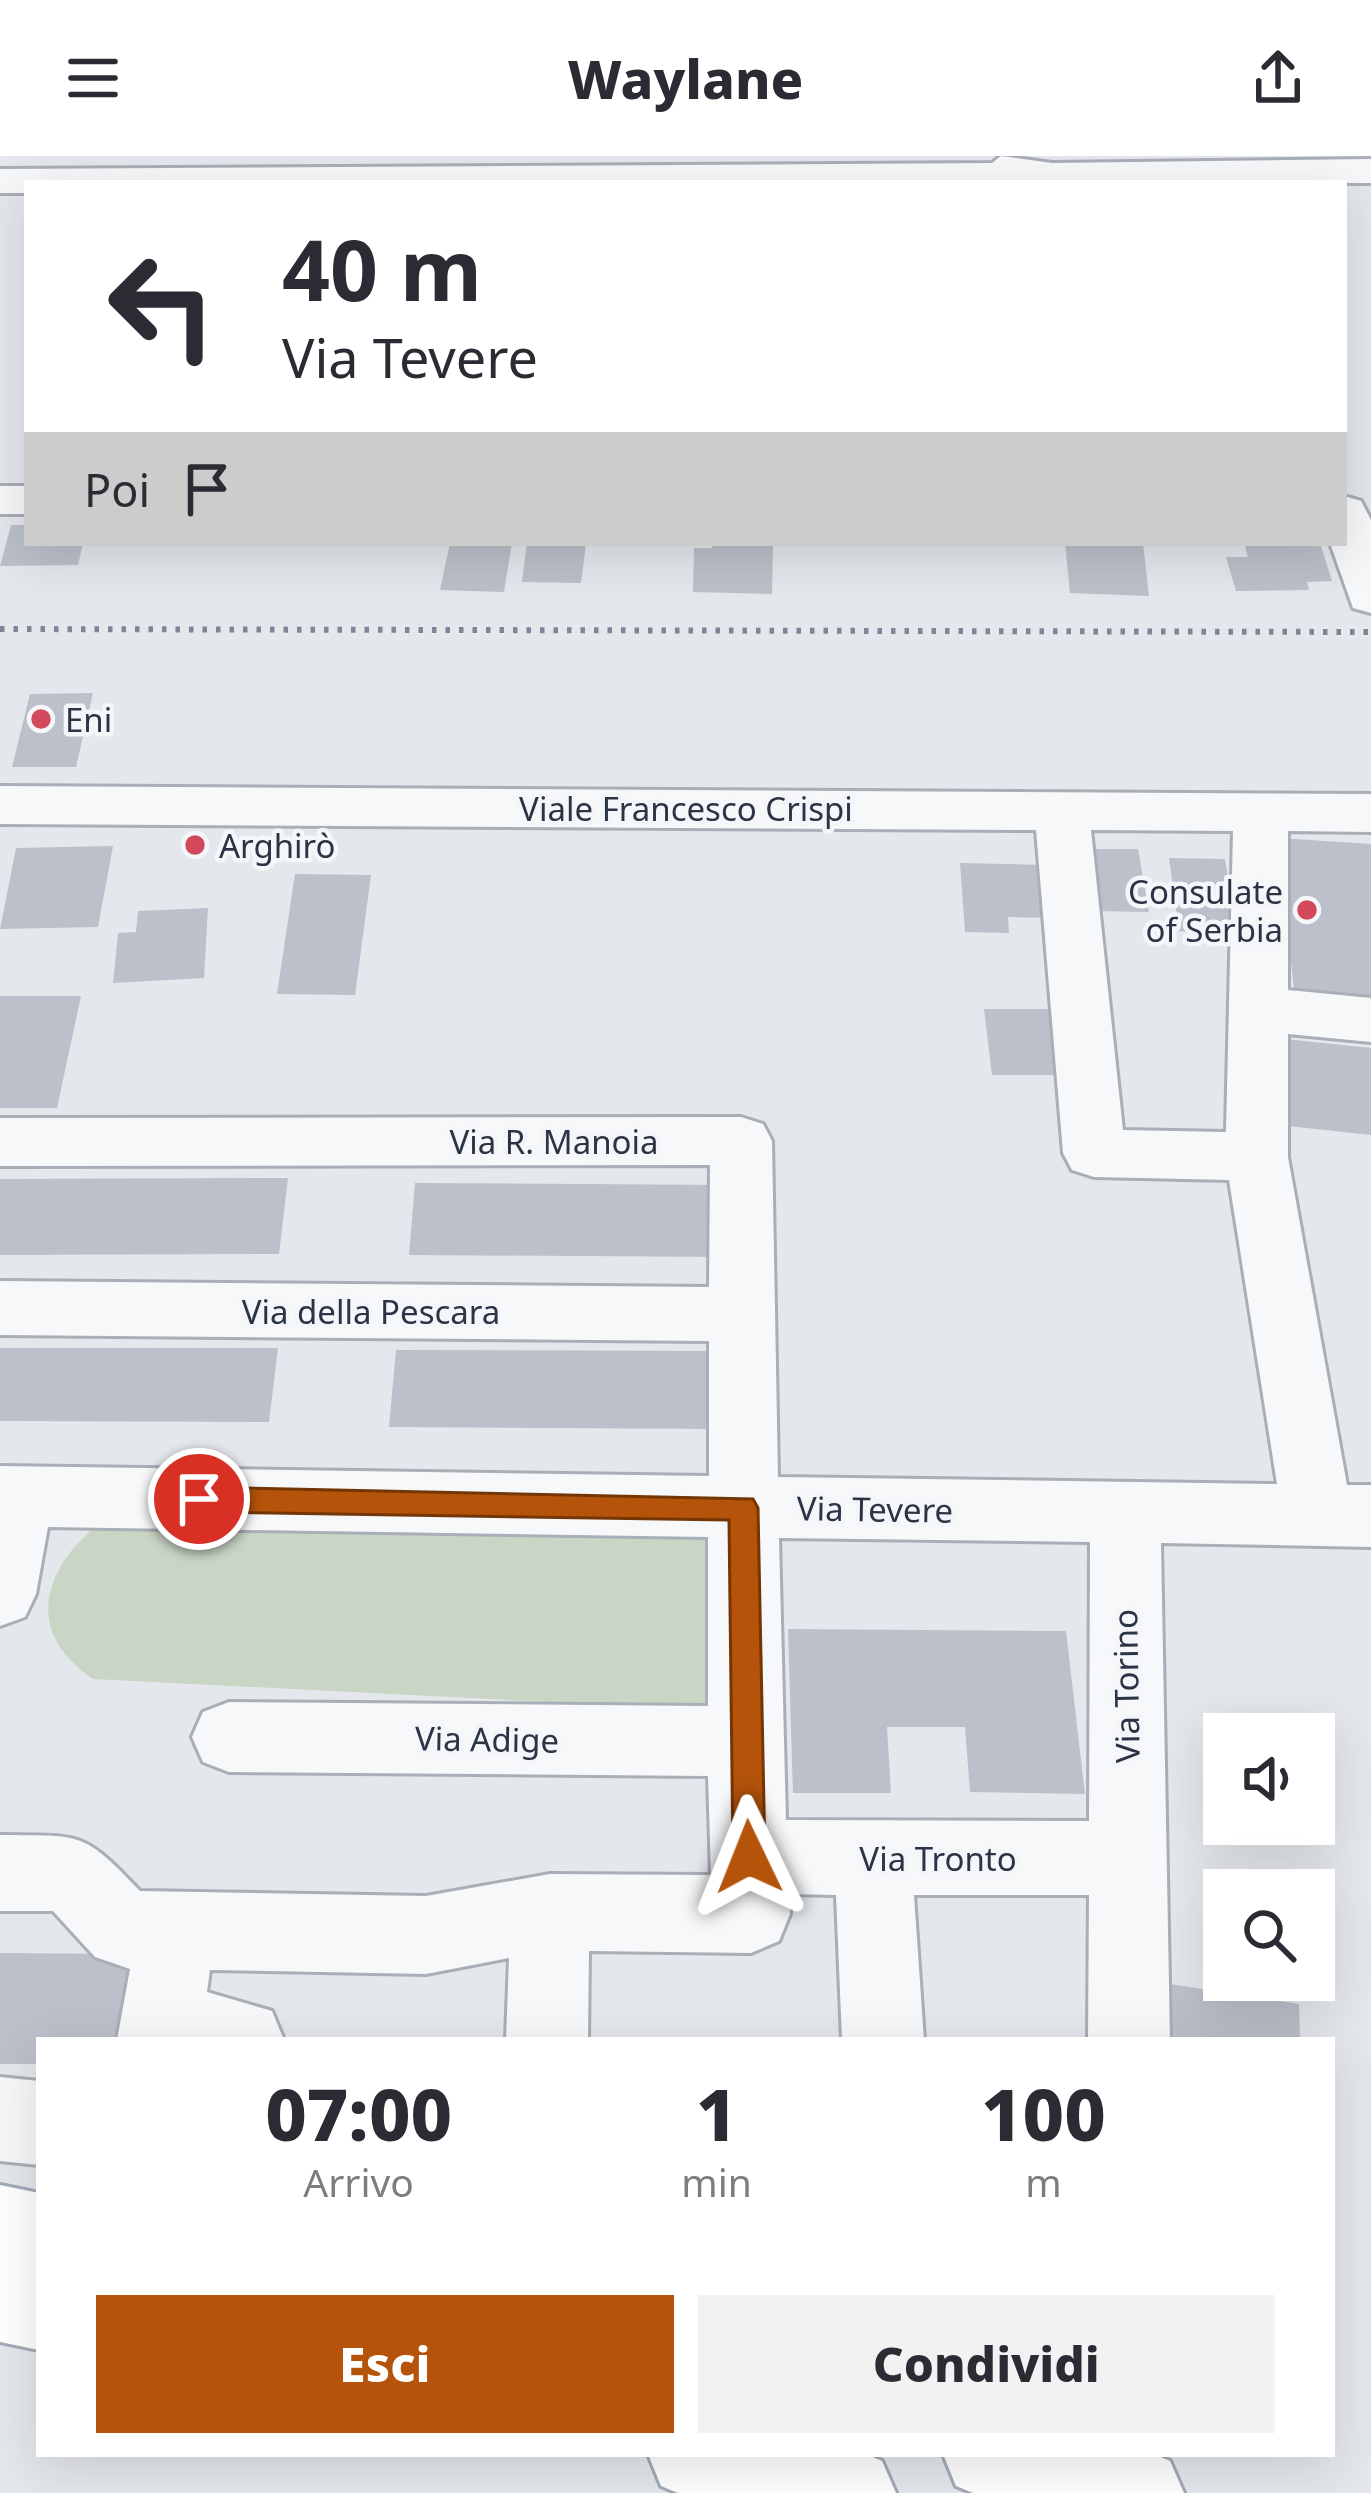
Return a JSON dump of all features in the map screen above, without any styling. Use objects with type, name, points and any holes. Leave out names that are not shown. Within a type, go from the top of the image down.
[{"type":"main road","points":[[0,2228],[36,2235]]},
{"type":"main road","points":[[0,2299],[36,2305]]},
{"type":"main road","points":[[705,2457],[850,2493]]},
{"type":"main road","points":[[1000,2457],[1138,2493]]},
{"type":"street","points":[[968,156],[1052,175]]},
{"type":"street","points":[[175,180],[1270,177],[1371,170]]},
{"type":"street","points":[[1351,521],[1371,597]]},
{"type":"street","name":"Viale Francesco Crispi","points":[[0,805],[1371,813]]},
{"type":"street","points":[[1062,811],[1094,1153],[1257,1157]]},
{"type":"street","name":"Via Tevere","points":[[9,1497],[1344,1516],[1257,1157],[1262,812]]},
{"type":"street","points":[[1259,1009],[1371,1020]]},
{"type":"street","name":"Via R. Manoia","points":[[0,1142],[741,1141],[745,1742],[751,1914],[550,1912]]},
{"type":"street","name":"Via della Pescara","points":[[0,1308],[742,1314]]},
{"type":"street","points":[[0,1594],[9,1497]]},
{"type":"street","name":"Via Torino","points":[[1125,1513],[1129,2037]]},
{"type":"street","name":"Via Adige","points":[[229,1737],[745,1742]]},
{"type":"street","name":"Via Tronto","points":[[749,1857],[1128,1858]]},
{"type":"street","points":[[873,1857],[883,2037]]},
{"type":"street","points":[[0,1873],[71,1874],[122,1930],[426,1935],[550,1912],[547,2037]]},
{"type":"street","points":[[177,1931],[161,2032],[212,2037]]},
{"type":"street","points":[[0,2119],[36,2123]]},
{"type":"green space","points":[[102,1521],[709,1529],[709,1710],[93,1679],[56,1641],[49,1600],[65,1559]]},
{"type":"building","points":[[11,525],[24,525],[24,546],[82,546],[78,565],[0,566]]},
{"type":"building","points":[[449,546],[512,546],[504,592],[440,590]]},
{"type":"building","points":[[527,546],[586,546],[581,583],[522,582]]},
{"type":"building","points":[[773,546],[772,594],[693,592],[694,548]]},
{"type":"building","points":[[1065,546],[1143,546],[1149,596],[1070,593]]},
{"type":"building","points":[[1245,546],[1321,546],[1332,581],[1307,582],[1309,590],[1236,591],[1226,557],[1248,557]]},
{"type":"building","points":[[93,693],[76,767],[12,767],[30,694]]},
{"type":"building","points":[[1279,838],[1371,844],[1371,1000],[1294,991]]},
{"type":"building","points":[[113,846],[98,927],[0,929],[16,848]]},
{"type":"building","points":[[1086,849],[1138,849],[1149,912],[1095,911]]},
{"type":"building","points":[[1169,858],[1225,859],[1237,933],[1179,931]]},
{"type":"building","points":[[960,863],[1047,865],[1053,918],[1008,917],[1009,933],[965,932]]},
{"type":"building","points":[[295,874],[371,875],[355,995],[277,994]]},
{"type":"building","points":[[208,908],[204,978],[113,983],[118,933],[136,932],[138,911]]},
{"type":"building","points":[[0,996],[81,996],[57,1108],[0,1108]]},
{"type":"building","points":[[984,1009],[1054,1009],[1064,1075],[992,1075]]},
{"type":"building","points":[[1276,1038],[1371,1048],[1371,1135],[1279,1125]]},
{"type":"building","points":[[288,1178],[279,1254],[0,1255],[0,1179]]},
{"type":"building","points":[[415,1183],[729,1185],[729,1257],[409,1255]]},
{"type":"building","points":[[0,1348],[278,1348],[269,1422],[0,1421]]},
{"type":"building","points":[[396,1350],[719,1351],[721,1429],[389,1427]]},
{"type":"building","points":[[788,1629],[1066,1631],[1085,1794],[970,1792],[965,1727],[887,1727],[891,1793],[793,1793]]},
{"type":"building","points":[[0,1953],[140,1954],[127,2037],[36,2037],[36,2064],[0,2064]]},
{"type":"building","points":[[1170,1984],[1203,1989],[1203,2001],[1299,2004],[1300,2037],[1169,2037]]},
{"type":"railway","points":[[0,629],[1371,632]]},
{"type":"place","name":"Eni","points":[[41,719]]},
{"type":"place","name":"Arghirò","points":[[195,845]]},
{"type":"place","name":"Consulate of Serbia","points":[[1307,910]]},
{"type":"route","points":[[199,1499],[743,1508],[749,1857]]}]
